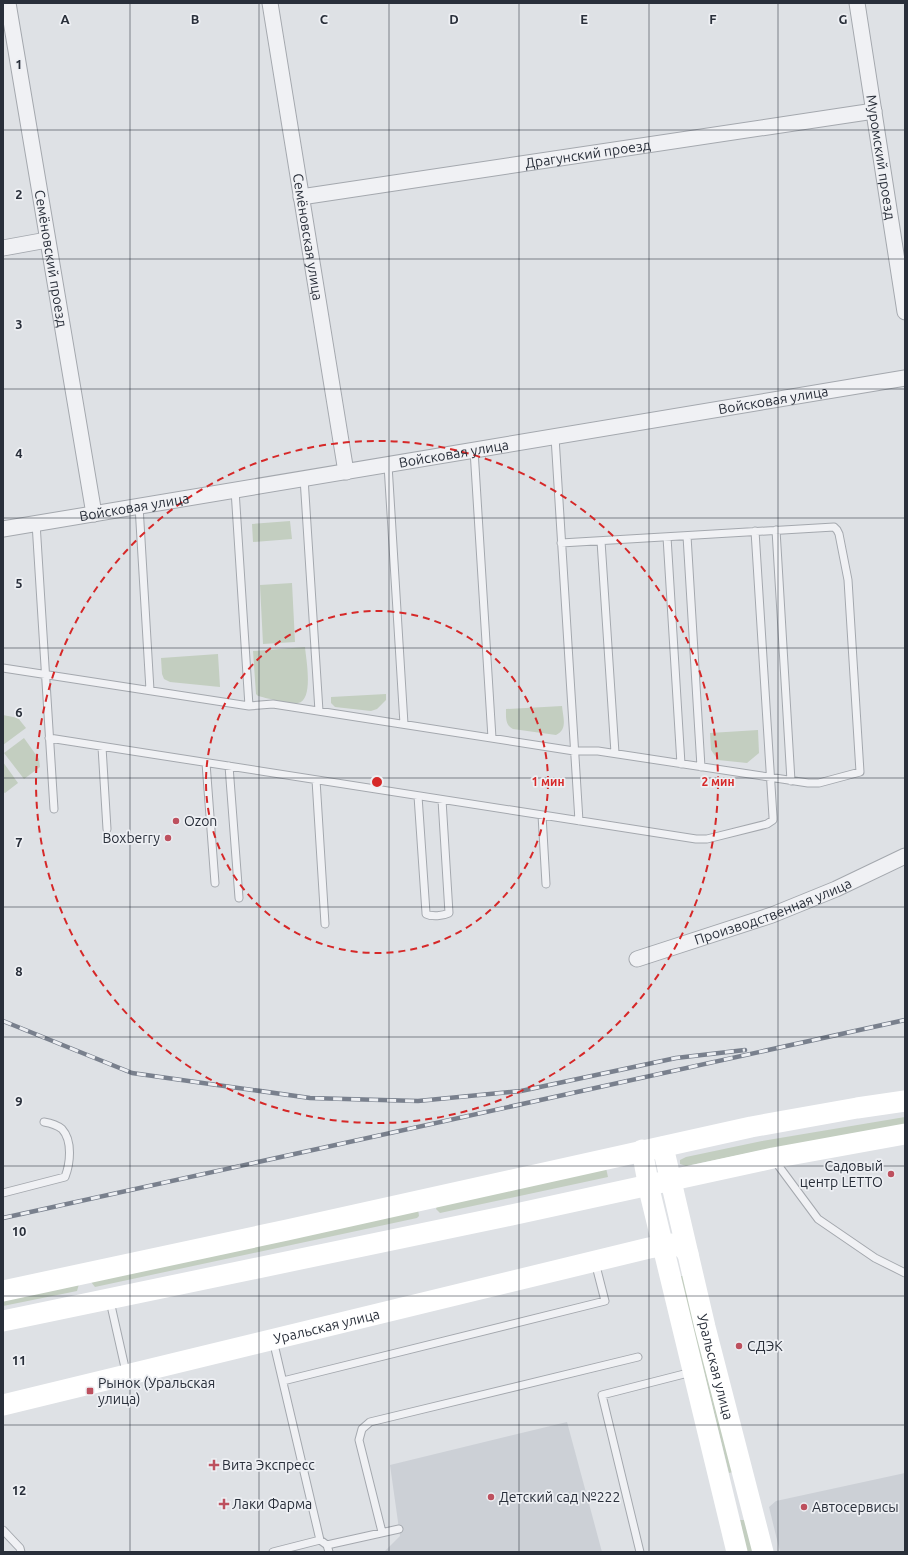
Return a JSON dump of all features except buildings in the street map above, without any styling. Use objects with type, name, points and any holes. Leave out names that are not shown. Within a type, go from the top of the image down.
[{"type":"main road","points":[[3,1291],[287,1230],[642,1150],[663,1147],[758,1126],[905,1101]]},
{"type":"main road","points":[[3,1321],[502,1217],[773,1158],[905,1134]]},
{"type":"main road","name":"Уральская улица","points":[[663,1147],[705,1327],[736,1495],[737,1552]]},
{"type":"main road","name":"Уральская улица","points":[[642,1150],[660,1244],[694,1371],[736,1495],[763,1552]]},
{"type":"main road","points":[[660,1244],[678,1245],[684,1248],[688,1254]]},
{"type":"main road","name":"Уральская улица","points":[[3,1405],[660,1244]]},
{"type":"street","name":"Семёновский проезд","points":[[8,3],[94,514]]},
{"type":"street","name":"Семёновская улица","points":[[270,3],[346,472]]},
{"type":"street","name":"Муромский проезд","points":[[857,3],[905,312]]},
{"type":"street","name":"Драгунский проезд","points":[[301,197],[874,111]]},
{"type":"street","points":[[3,248],[47,240]]},
{"type":"street","name":"Войсковая улица","points":[[3,529],[905,378]]},
{"type":"street","name":"Производственная улица","points":[[637,959],[772,915],[836,889],[905,856]]},
{"type":"lane","points":[[555,436],[579,821]]},
{"type":"lane","points":[[474,450],[492,738]]},
{"type":"lane","points":[[388,465],[404,724]]},
{"type":"lane","points":[[304,478],[319,711]]},
{"type":"lane","points":[[235,490],[249,706]]},
{"type":"lane","points":[[138,506],[150,690]]},
{"type":"lane","points":[[36,523],[54,809]]},
{"type":"lane","points":[[3,668],[249,706],[273,704],[574,751],[615,753],[813,784],[860,772],[848,580],[839,534],[834,527],[561,543]]},
{"type":"lane","points":[[776,530],[791,781]]},
{"type":"lane","points":[[49,738],[696,839],[707,839],[771,823],[773,817],[771,778],[755,531]]},
{"type":"lane","points":[[687,536],[702,767]]},
{"type":"lane","points":[[667,537],[681,764]]},
{"type":"lane","points":[[602,541],[615,753]]},
{"type":"lane","points":[[102,747],[107,829]]},
{"type":"lane","points":[[206,763],[215,883]]},
{"type":"lane","points":[[229,766],[239,898]]},
{"type":"lane","points":[[316,780],[325,924]]},
{"type":"lane","points":[[418,796],[426,913],[430,916],[449,913],[442,800]]},
{"type":"lane","points":[[542,815],[546,884]]},
{"type":"lane","points":[[3,1193],[65,1178],[69,1167],[68,1142],[62,1129],[54,1124],[44,1122]]},
{"type":"lane","points":[[773,1158],[818,1219],[875,1258],[905,1273]]},
{"type":"lane","points":[[282,1380],[605,1301],[594,1261]]},
{"type":"lane","points":[[109,1298],[126,1375]]},
{"type":"lane","points":[[273,1338],[320,1540],[328,1548],[382,1532],[399,1529]]},
{"type":"lane","points":[[382,1532],[359,1440],[362,1429],[370,1422],[638,1357]]},
{"type":"lane","points":[[640,1552],[602,1395],[694,1371]]},
{"type":"lane","points":[[3,1530],[20,1548],[21,1552]]},
{"type":"lane","points":[[273,1552],[320,1540]]},
{"type":"shaded area","name":"Детский сад №222","points":[[567,1422],[602,1552],[384,1552],[400,1536],[390,1465]]},
{"type":"shaded area","points":[[905,1473],[905,1552],[780,1552],[769,1507],[776,1501]]},
{"type":"green space","points":[[290,521],[292,539],[253,542],[252,524]]},
{"type":"green space","points":[[292,583],[295,642],[263,644],[260,585]]},
{"type":"green space","points":[[305,647],[308,687],[303,700],[298,703],[290,703],[258,696],[256,694],[253,651]]},
{"type":"green space","points":[[218,654],[220,687],[170,682],[164,679],[162,674],[161,658]]},
{"type":"green space","points":[[386,694],[386,700],[377,709],[371,711],[335,707],[331,703],[331,697]]},
{"type":"green space","points":[[562,706],[564,723],[560,733],[556,735],[513,729],[506,720],[506,709]]},
{"type":"green space","points":[[3,715],[18,718],[26,728],[3,745]]},
{"type":"green space","points":[[758,730],[759,753],[747,763],[718,760],[711,750],[710,733]]},
{"type":"green space","points":[[24,738],[39,759],[40,767],[24,779],[4,753]]},
{"type":"green space","points":[[3,762],[18,783],[5,793],[3,792]]},
{"type":"green space","points":[[905,1117],[905,1127],[754,1152],[686,1166],[680,1164],[680,1160],[686,1157],[762,1141]]},
{"type":"green space","points":[[606,1168],[608,1177],[440,1213],[436,1209],[437,1206]]},
{"type":"green space","points":[[418,1209],[419,1216],[417,1218],[95,1287],[91,1282]]},
{"type":"green space","points":[[680,1276],[684,1276],[733,1472],[729,1473]]},
{"type":"green space","points":[[79,1284],[77,1291],[3,1306],[3,1295]]},
{"type":"green space","points":[[740,1520],[745,1520],[754,1552],[746,1552]]},
{"type":"railway","points":[[3,1218],[905,1020]]},
{"type":"railway","points":[[3,1021],[132,1073],[310,1098],[418,1101],[521,1091],[676,1058],[745,1050]]},
{"type":"place","name":"Ozon","points":[[176,821]]},
{"type":"place","name":"Boxberry","points":[[168,838]]},
{"type":"place","name":"Садовый центр LETTO","points":[[891,1174]]},
{"type":"place","name":"СДЭК","points":[[739,1346]]},
{"type":"place","name":"Рынок (Уральская улица)","points":[[90,1391]]},
{"type":"place","name":"Вита Экспресс","points":[[214,1465]]},
{"type":"place","name":"Детский сад №222","points":[[491,1497]]},
{"type":"place","name":"Лаки Фарма","points":[[224,1504]]},
{"type":"place","name":"Автосервисы","points":[[804,1507]]}]
